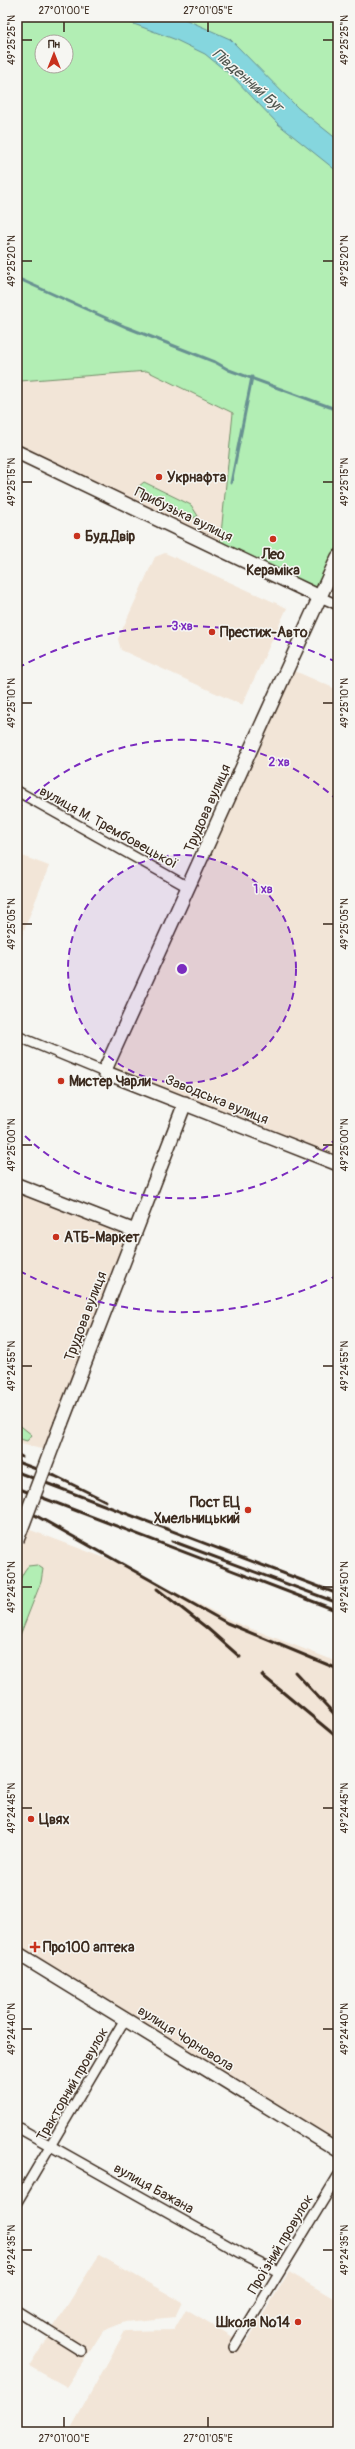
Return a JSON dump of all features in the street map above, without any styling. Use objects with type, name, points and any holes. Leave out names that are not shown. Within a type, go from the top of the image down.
[{"type":"main road","name":"Прибузька вулиця","points":[[17,452],[320,597]]},
{"type":"main road","name":"Трудова вулиця","points":[[104,1072],[338,557]]},
{"type":"main road","name":"Заводська вулиця","points":[[104,1072],[338,1164]]},
{"type":"main road","name":"Трудова вулиця","points":[[17,1540],[60,1424],[185,1103]]},
{"type":"main road","points":[[17,1185],[135,1231]]},
{"type":"main road","name":"вулиця Чорновола","points":[[17,1953],[338,2150]]},
{"type":"street","name":"Прибузька вулиця","points":[[320,597],[338,605]]},
{"type":"street","name":"вулиця М. Трембовецької","points":[[17,791],[188,887]]},
{"type":"street","name":"Заводська вулиця","points":[[17,1036],[104,1072]]},
{"type":"street","name":"Тракторний провулок","points":[[17,2202],[52,2146],[125,2019]]},
{"type":"street","name":"вулиця Бажана","points":[[17,2127],[279,2272]]},
{"type":"street","name":"Проїзний провулок","points":[[234,2347],[338,2176]]},
{"type":"street","points":[[17,2311],[81,2352]]},
{"type":"shaded area","points":[[147,371],[234,413],[220,544],[17,447],[17,387],[20,381]]},
{"type":"shaded area","points":[[165,553],[287,608],[242,705],[121,650],[118,639],[155,557]]},
{"type":"shaded area","points":[[288,668],[338,690],[338,1164],[104,1072]]},
{"type":"shaded area","points":[[17,854],[49,866],[17,948]]},
{"type":"shaded area","points":[[17,1189],[130,1234],[45,1450],[17,1443]]},
{"type":"shaded area","points":[[25,1528],[121,1564],[234,1622],[338,1662],[338,2145],[17,1948],[17,1548]]},
{"type":"shaded area","points":[[99,2255],[182,2302],[175,2317],[125,2322],[103,2331],[67,2387],[29,2366]]},
{"type":"shaded area","points":[[289,2272],[338,2301],[338,2432],[69,2432],[125,2331],[174,2330],[186,2309],[245,2344]]},
{"type":"green space","points":[[17,17],[338,17],[338,546],[318,591],[220,544],[233,413],[147,371],[20,381],[17,387]]},
{"type":"green space","points":[[144,482],[191,505],[198,516],[193,518],[139,491],[138,487]]},
{"type":"green space","points":[[17,1423],[32,1435],[27,1441],[17,1438]]},
{"type":"green space","points":[[37,1565],[43,1569],[41,1582],[17,1643],[16,1603],[19,1583],[28,1566]]},
{"type":"water","name":"Південний Буг","points":[[115,17],[180,17],[230,39],[298,108],[338,140],[338,172],[278,124],[233,77],[205,54],[174,39]]},
{"type":"waterway","points":[[17,278],[126,327],[215,362],[229,370],[338,410]]},
{"type":"waterway","points":[[231,483],[252,377]]},
{"type":"railway","points":[[17,1454],[22,1457]]},
{"type":"railway","points":[[17,1462],[55,1476],[106,1501]]},
{"type":"railway","points":[[17,1472],[338,1594]]},
{"type":"railway","points":[[17,1488],[338,1611]]},
{"type":"railway","points":[[17,1505],[227,1623],[338,1669]]},
{"type":"railway","points":[[172,1541],[338,1603]]},
{"type":"railway","points":[[157,1589],[207,1628],[240,1657]]},
{"type":"railway","points":[[295,1672],[338,1718]]},
{"type":"railway","points":[[262,1675],[338,1738]]},
{"type":"place","name":"Укрнафта","points":[[159,477]]},
{"type":"place","name":"Буд.Двір","points":[[77,536]]},
{"type":"place","name":"Лео Кераміка","points":[[273,539]]},
{"type":"place","name":"Престиж-Авто","points":[[212,632]]},
{"type":"place","name":"Мистер Чарли","points":[[61,1081]]},
{"type":"place","name":"АТБ-Маркет","points":[[56,1237]]},
{"type":"place","name":"Пост ЕЦ Хмельницький","points":[[248,1510]]},
{"type":"place","name":"Цвях","points":[[31,1819]]},
{"type":"place","name":"Про100 аптека","points":[[35,1947]]},
{"type":"place","name":"Школа №14","points":[[298,2322]]}]
